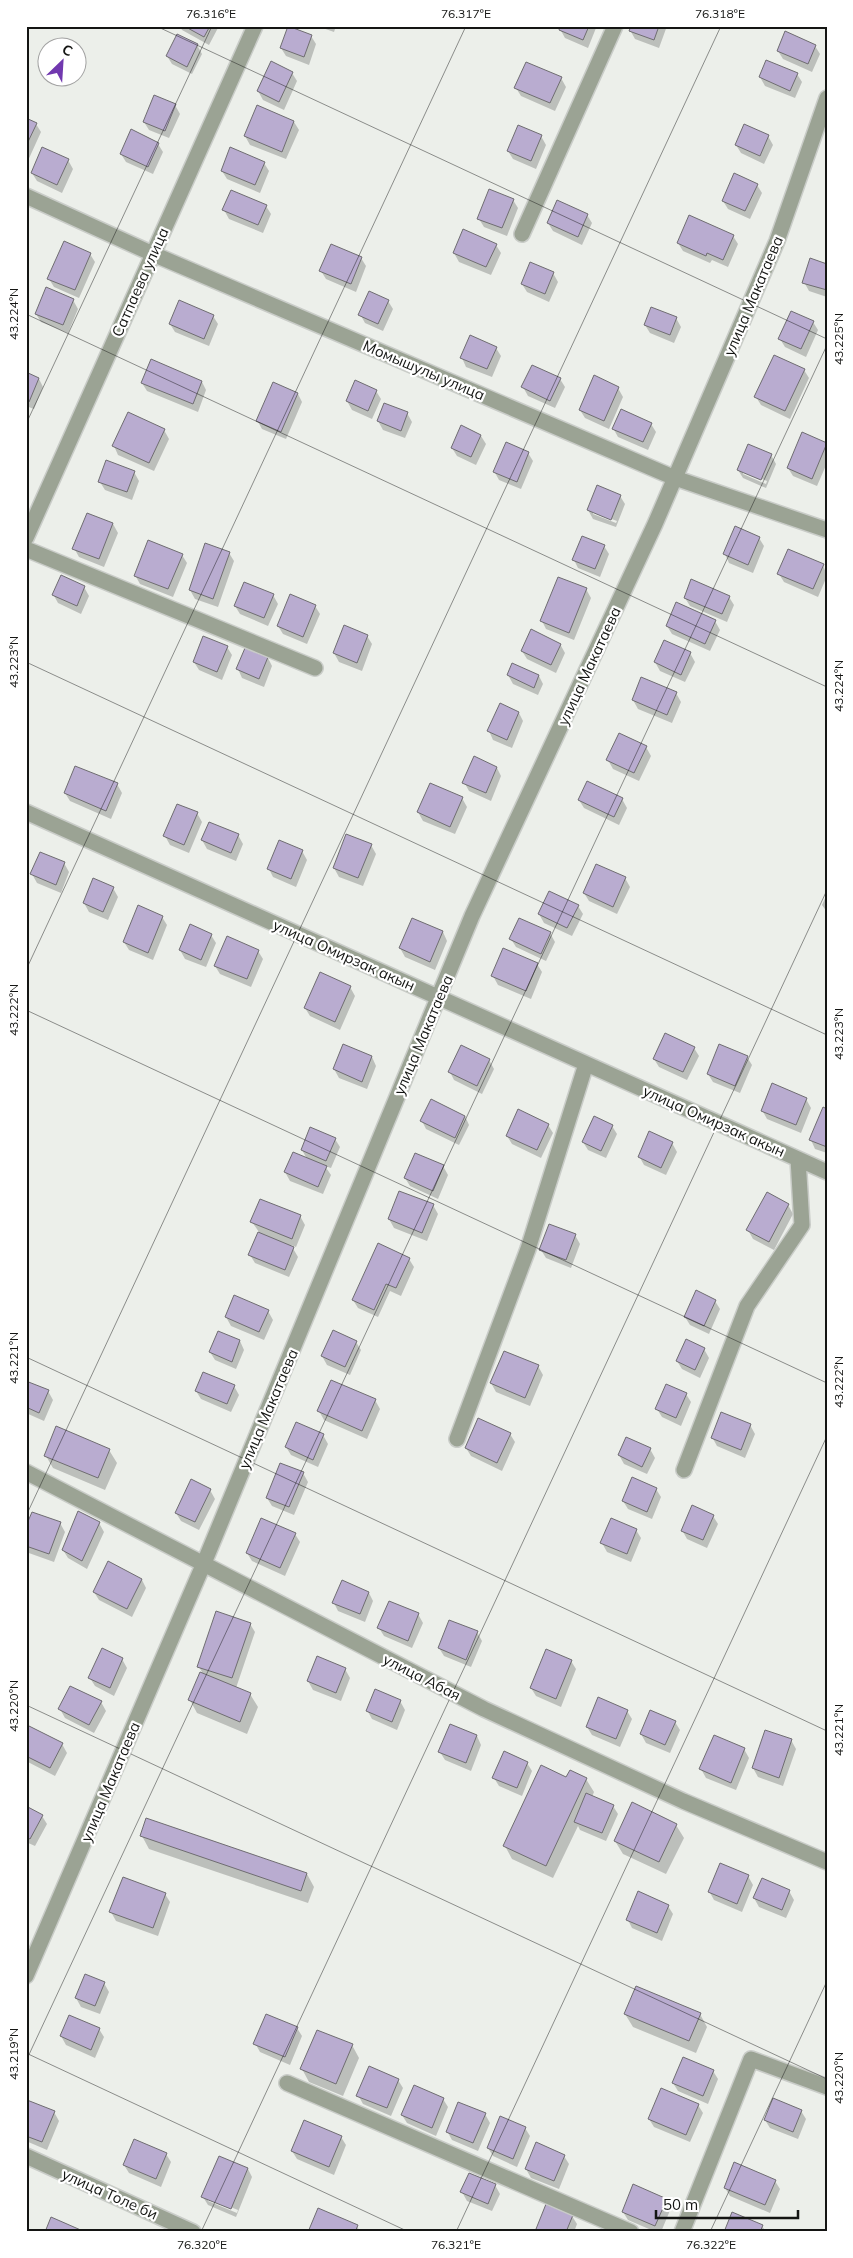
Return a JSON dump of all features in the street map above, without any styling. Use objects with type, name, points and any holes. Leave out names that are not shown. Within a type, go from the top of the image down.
[{"type":"street","name":"Сатпаева улица","points":[[26,538],[255,26]]},
{"type":"street","points":[[522,234],[614,26]]},
{"type":"street","name":"улица Макатаева","points":[[26,1976],[204,1564],[472,916],[675,478],[777,241],[827,98]]},
{"type":"street","name":"Момышулы улица","points":[[26,196],[153,254],[675,478],[827,530]]},
{"type":"street","points":[[26,549],[315,668]]},
{"type":"street","name":"улица Омирзак акын","points":[[26,812],[827,1172]]},
{"type":"street","points":[[457,1438],[528,1249],[586,1064]]},
{"type":"street","points":[[684,1470],[747,1306],[802,1225],[798,1160]]},
{"type":"street","name":"улица Абая","points":[[26,1472],[484,1709],[684,1801],[827,1862]]},
{"type":"street","points":[[682,2232],[751,2060],[827,2087]]},
{"type":"street","points":[[287,2083],[631,2232]]},
{"type":"street","name":"улица Толе би","points":[[26,2156],[193,2232]]},
{"type":"building","points":[[184,26],[210,26],[204,37]]},
{"type":"building","points":[[288,26],[312,35],[304,57],[280,48]]},
{"type":"building","points":[[560,26],[589,26],[583,40],[559,30]]},
{"type":"building","points":[[631,26],[659,26],[654,40],[629,31]]},
{"type":"building","points":[[785,31],[816,45],[808,64],[777,51]]},
{"type":"building","points":[[177,34],[198,44],[187,67],[166,56]]},
{"type":"building","points":[[766,60],[798,73],[790,91],[759,77]]},
{"type":"building","points":[[271,61],[293,72],[279,102],[257,91]]},
{"type":"building","points":[[526,62],[562,77],[550,103],[514,88]]},
{"type":"building","points":[[154,95],[176,104],[165,131],[143,122]]},
{"type":"building","points":[[257,105],[294,121],[282,152],[244,136]]},
{"type":"building","points":[[26,118],[37,123],[26,146]]},
{"type":"building","points":[[744,124],[769,135],[760,156],[735,145]]},
{"type":"building","points":[[518,125],[542,135],[531,161],[507,151]]},
{"type":"building","points":[[131,129],[159,143],[148,167],[120,154]]},
{"type":"building","points":[[42,147],[69,159],[57,185],[31,173]]},
{"type":"building","points":[[230,147],[265,162],[255,185],[221,171]]},
{"type":"building","points":[[734,173],[758,184],[745,211],[722,201]]},
{"type":"building","points":[[489,189],[514,199],[502,228],[477,219]]},
{"type":"building","points":[[231,190],[267,205],[258,225],[222,210]]},
{"type":"building","points":[[557,200],[588,214],[578,237],[547,223]]},
{"type":"building","points":[[689,215],[734,235],[723,260],[707,253],[706,256],[677,243]]},
{"type":"building","points":[[463,229],[497,244],[486,267],[453,253]]},
{"type":"building","points":[[64,241],[91,253],[75,290],[47,279]]},
{"type":"building","points":[[331,244],[362,257],[351,284],[319,271]]},
{"type":"building","points":[[810,258],[827,264],[827,290],[802,283]]},
{"type":"building","points":[[530,262],[554,272],[545,294],[521,284]]},
{"type":"building","points":[[46,287],[74,299],[63,325],[35,314]]},
{"type":"building","points":[[369,291],[389,300],[378,324],[358,315]]},
{"type":"building","points":[[179,300],[214,315],[204,339],[169,324]]},
{"type":"building","points":[[651,307],[677,317],[670,335],[644,325]]},
{"type":"building","points":[[791,311],[814,321],[801,349],[778,339]]},
{"type":"building","points":[[470,335],[497,347],[487,369],[460,358]]},
{"type":"building","points":[[774,355],[805,369],[785,411],[754,397]]},
{"type":"building","points":[[151,359],[202,381],[193,404],[141,383]]},
{"type":"building","points":[[532,365],[561,378],[550,401],[521,387]]},
{"type":"building","points":[[26,372],[39,378],[29,402],[26,400]]},
{"type":"building","points":[[594,375],[619,387],[604,421],[579,410]]},
{"type":"building","points":[[355,380],[377,390],[368,411],[346,401]]},
{"type":"building","points":[[273,382],[298,393],[281,432],[256,421]]},
{"type":"building","points":[[384,403],[408,412],[401,431],[377,421]]},
{"type":"building","points":[[621,409],[652,423],[643,442],[612,429]]},
{"type":"building","points":[[128,412],[165,429],[149,463],[112,446]]},
{"type":"building","points":[[461,425],[481,435],[471,457],[451,448]]},
{"type":"building","points":[[802,432],[827,443],[812,479],[787,468]]},
{"type":"building","points":[[506,442],[529,452],[517,482],[493,472]]},
{"type":"building","points":[[748,444],[772,454],[761,480],[737,470]]},
{"type":"building","points":[[106,460],[135,471],[127,492],[98,482]]},
{"type":"building","points":[[597,485],[621,495],[611,520],[587,510]]},
{"type":"building","points":[[87,513],[113,523],[99,559],[72,549]]},
{"type":"building","points":[[735,526],[760,537],[748,565],[723,554]]},
{"type":"building","points":[[582,536],[605,545],[595,569],[572,560]]},
{"type":"building","points":[[148,540],[183,554],[168,589],[134,576]]},
{"type":"building","points":[[205,543],[230,552],[213,599],[189,590]]},
{"type":"building","points":[[788,549],[824,564],[813,589],[777,574]]},
{"type":"building","points":[[61,575],[85,586],[77,606],[52,595]]},
{"type":"building","points":[[558,577],[587,588],[569,633],[540,621]]},
{"type":"building","points":[[691,579],[730,596],[722,614],[684,598]]},
{"type":"building","points":[[244,582],[274,594],[264,618],[234,606]]},
{"type":"building","points":[[290,594],[316,605],[303,637],[277,626]]},
{"type":"building","points":[[676,602],[716,620],[705,644],[666,626]]},
{"type":"building","points":[[344,625],[368,635],[357,663],[333,653]]},
{"type":"building","points":[[531,629],[561,644],[551,665],[521,651]]},
{"type":"building","points":[[203,636],[228,646],[217,672],[193,662]]},
{"type":"building","points":[[664,640],[691,652],[681,675],[654,662]]},
{"type":"building","points":[[245,648],[268,657],[259,679],[236,669]]},
{"type":"building","points":[[512,663],[539,675],[534,688],[507,675]]},
{"type":"building","points":[[641,677],[677,692],[667,715],[632,700]]},
{"type":"building","points":[[500,703],[519,712],[507,740],[487,731]]},
{"type":"building","points":[[619,733],[647,746],[634,773],[606,760]]},
{"type":"building","points":[[474,756],[497,767],[486,793],[462,783]]},
{"type":"building","points":[[75,766],[118,783],[106,811],[64,793]]},
{"type":"building","points":[[587,781],[623,798],[614,817],[578,800]]},
{"type":"building","points":[[430,783],[463,797],[450,827],[417,812]]},
{"type":"building","points":[[177,804],[198,812],[184,845],[163,836]]},
{"type":"building","points":[[209,822],[239,834],[231,853],[201,840]]},
{"type":"building","points":[[346,834],[372,844],[358,878],[333,868]]},
{"type":"building","points":[[279,840],[303,850],[291,879],[267,869]]},
{"type":"building","points":[[40,852],[65,862],[56,885],[30,874]]},
{"type":"building","points":[[596,864],[626,877],[613,907],[583,893]]},
{"type":"building","points":[[93,878],[114,887],[103,912],[83,903]]},
{"type":"building","points":[[549,891],[579,905],[567,928],[538,914]]},
{"type":"building","points":[[138,905],[163,916],[148,953],[123,942]]},
{"type":"building","points":[[412,918],[443,931],[430,962],[399,948]]},
{"type":"building","points":[[519,918],[551,932],[541,954],[509,939]]},
{"type":"building","points":[[190,924],[212,934],[201,960],[179,950]]},
{"type":"building","points":[[227,936],[259,950],[247,979],[214,966]]},
{"type":"building","points":[[503,948],[538,963],[526,991],[491,976]]},
{"type":"building","points":[[320,972],[351,986],[335,1022],[304,1008]]},
{"type":"building","points":[[665,1033],[695,1047],[683,1072],[653,1059]]},
{"type":"building","points":[[343,1044],[372,1056],[362,1082],[333,1069]]},
{"type":"building","points":[[719,1044],[748,1056],[735,1086],[707,1074]]},
{"type":"building","points":[[461,1045],[490,1059],[477,1086],[448,1072]]},
{"type":"building","points":[[772,1083],[807,1098],[796,1125],[761,1111]]},
{"type":"building","points":[[431,1099],[465,1116],[455,1138],[420,1121]]},
{"type":"building","points":[[823,1107],[827,1109],[827,1147],[809,1140]]},
{"type":"building","points":[[518,1109],[549,1124],[537,1150],[506,1136]]},
{"type":"building","points":[[594,1116],[613,1125],[601,1151],[582,1142]]},
{"type":"building","points":[[310,1127],[336,1138],[326,1161],[301,1150]]},
{"type":"building","points":[[649,1131],[673,1142],[661,1168],[638,1157]]},
{"type":"building","points":[[293,1152],[327,1166],[318,1187],[284,1172]]},
{"type":"building","points":[[415,1153],[444,1165],[433,1191],[404,1178]]},
{"type":"building","points":[[399,1191],[434,1204],[422,1233],[388,1219]]},
{"type":"building","points":[[767,1192],[789,1204],[769,1242],[746,1230]]},
{"type":"building","points":[[260,1199],[301,1215],[292,1239],[250,1222]]},
{"type":"building","points":[[549,1224],[576,1234],[566,1260],[539,1250]]},
{"type":"building","points":[[258,1232],[294,1247],[285,1270],[248,1255]]},
{"type":"building","points":[[378,1243],[410,1258],[396,1288],[386,1284],[374,1310],[352,1300]]},
{"type":"building","points":[[696,1290],[716,1300],[704,1326],[684,1317]]},
{"type":"building","points":[[234,1295],[269,1310],[259,1332],[225,1317]]},
{"type":"building","points":[[333,1330],[357,1341],[345,1367],[321,1356]]},
{"type":"building","points":[[218,1331],[240,1340],[232,1362],[209,1352]]},
{"type":"building","points":[[686,1339],[705,1348],[695,1370],[676,1361]]},
{"type":"building","points":[[504,1351],[539,1365],[525,1398],[490,1383]]},
{"type":"building","points":[[203,1372],[235,1385],[227,1404],[195,1391]]},
{"type":"building","points":[[331,1380],[376,1399],[362,1431],[317,1411]]},
{"type":"building","points":[[26,1381],[49,1390],[39,1413],[26,1407]]},
{"type":"building","points":[[666,1384],[687,1393],[676,1418],[655,1409]]},
{"type":"building","points":[[721,1412],[751,1424],[741,1450],[711,1438]]},
{"type":"building","points":[[478,1418],[511,1433],[497,1463],[465,1448]]},
{"type":"building","points":[[296,1422],[324,1434],[313,1460],[285,1447]]},
{"type":"building","points":[[56,1426],[110,1449],[98,1478],[44,1456]]},
{"type":"building","points":[[626,1437],[651,1448],[642,1467],[618,1455]]},
{"type":"building","points":[[280,1463],[304,1472],[289,1507],[266,1498]]},
{"type":"building","points":[[632,1477],[657,1488],[647,1512],[622,1501]]},
{"type":"building","points":[[191,1479],[211,1489],[195,1522],[175,1513]]},
{"type":"building","points":[[692,1505],[714,1515],[703,1540],[681,1531]]},
{"type":"building","points":[[78,1511],[100,1522],[82,1561],[62,1550]]},
{"type":"building","points":[[32,1512],[61,1522],[49,1554],[26,1546],[26,1526]]},
{"type":"building","points":[[261,1518],[296,1533],[280,1568],[246,1553]]},
{"type":"building","points":[[611,1518],[637,1529],[627,1554],[600,1543]]},
{"type":"building","points":[[108,1561],[142,1579],[127,1609],[93,1592]]},
{"type":"building","points":[[342,1580],[369,1592],[360,1614],[332,1603]]},
{"type":"building","points":[[389,1601],[419,1613],[408,1641],[377,1628]]},
{"type":"building","points":[[216,1611],[251,1623],[232,1678],[197,1667]]},
{"type":"building","points":[[449,1620],[478,1631],[466,1660],[438,1648]]},
{"type":"building","points":[[102,1648],[123,1658],[110,1688],[88,1678]]},
{"type":"building","points":[[546,1649],[572,1660],[556,1699],[530,1688]]},
{"type":"building","points":[[317,1656],[346,1668],[336,1693],[307,1681]]},
{"type":"building","points":[[200,1672],[251,1693],[240,1722],[188,1700]]},
{"type":"building","points":[[70,1686],[102,1701],[89,1725],[58,1709]]},
{"type":"building","points":[[375,1689],[401,1700],[392,1722],[366,1711]]},
{"type":"building","points":[[598,1697],[628,1710],[616,1739],[586,1727]]},
{"type":"building","points":[[650,1710],[676,1721],[665,1745],[640,1734]]},
{"type":"building","points":[[450,1724],[477,1735],[466,1763],[438,1752]]},
{"type":"building","points":[[29,1726],[63,1743],[50,1768],[26,1756],[26,1731]]},
{"type":"building","points":[[765,1730],[792,1739],[779,1778],[752,1768]]},
{"type":"building","points":[[714,1735],[745,1748],[731,1783],[699,1769]]},
{"type":"building","points":[[504,1751],[528,1762],[517,1788],[492,1778]]},
{"type":"building","points":[[541,1765],[566,1777],[570,1770],[587,1778],[546,1866],[503,1846]]},
{"type":"building","points":[[586,1793],[614,1805],[602,1833],[574,1822]]},
{"type":"building","points":[[632,1802],[677,1824],[659,1862],[614,1841]]},
{"type":"building","points":[[26,1806],[43,1815],[30,1839],[26,1837]]},
{"type":"building","points":[[146,1818],[307,1873],[301,1891],[140,1836]]},
{"type":"building","points":[[720,1863],[749,1875],[737,1904],[708,1892]]},
{"type":"building","points":[[123,1877],[166,1893],[153,1928],[109,1912]]},
{"type":"building","points":[[762,1878],[790,1890],[782,1910],[753,1898]]},
{"type":"building","points":[[638,1891],[669,1905],[657,1933],[626,1920]]},
{"type":"building","points":[[85,1974],[105,1982],[95,2006],[75,1998]]},
{"type":"building","points":[[636,1986],[701,2013],[689,2041],[624,2014]]},
{"type":"building","points":[[266,2014],[298,2027],[285,2057],[253,2044]]},
{"type":"building","points":[[69,2015],[100,2028],[91,2050],[60,2036]]},
{"type":"building","points":[[317,2030],[353,2044],[336,2084],[300,2069]]},
{"type":"building","points":[[683,2057],[714,2070],[703,2096],[672,2083]]},
{"type":"building","points":[[369,2066],[399,2079],[387,2108],[356,2096]]},
{"type":"building","points":[[414,2085],[444,2098],[432,2128],[401,2115]]},
{"type":"building","points":[[661,2088],[699,2104],[686,2135],[648,2119]]},
{"type":"building","points":[[773,2098],[802,2110],[793,2132],[764,2120]]},
{"type":"building","points":[[27,2100],[55,2111],[42,2142],[26,2136]]},
{"type":"building","points":[[458,2102],[486,2113],[473,2143],[446,2132]]},
{"type":"building","points":[[500,2116],[526,2127],[513,2159],[487,2148]]},
{"type":"building","points":[[304,2120],[342,2136],[329,2167],[291,2151]]},
{"type":"building","points":[[134,2139],[167,2153],[156,2179],[123,2165]]},
{"type":"building","points":[[536,2142],[565,2155],[554,2181],[525,2169]]},
{"type":"building","points":[[219,2156],[248,2168],[231,2209],[201,2197]]},
{"type":"building","points":[[734,2162],[776,2180],[765,2205],[724,2188]]},
{"type":"building","points":[[469,2173],[496,2184],[488,2204],[460,2192]]},
{"type":"building","points":[[633,2184],[667,2199],[655,2226],[622,2212]]},
{"type":"building","points":[[546,2204],[573,2215],[566,2232],[542,2232],[536,2229]]},
{"type":"building","points":[[318,2208],[358,2225],[355,2232],[308,2232]]},
{"type":"building","points":[[732,2212],[763,2225],[760,2232],[724,2232]]},
{"type":"building","points":[[51,2217],[83,2231],[45,2232]]}]
